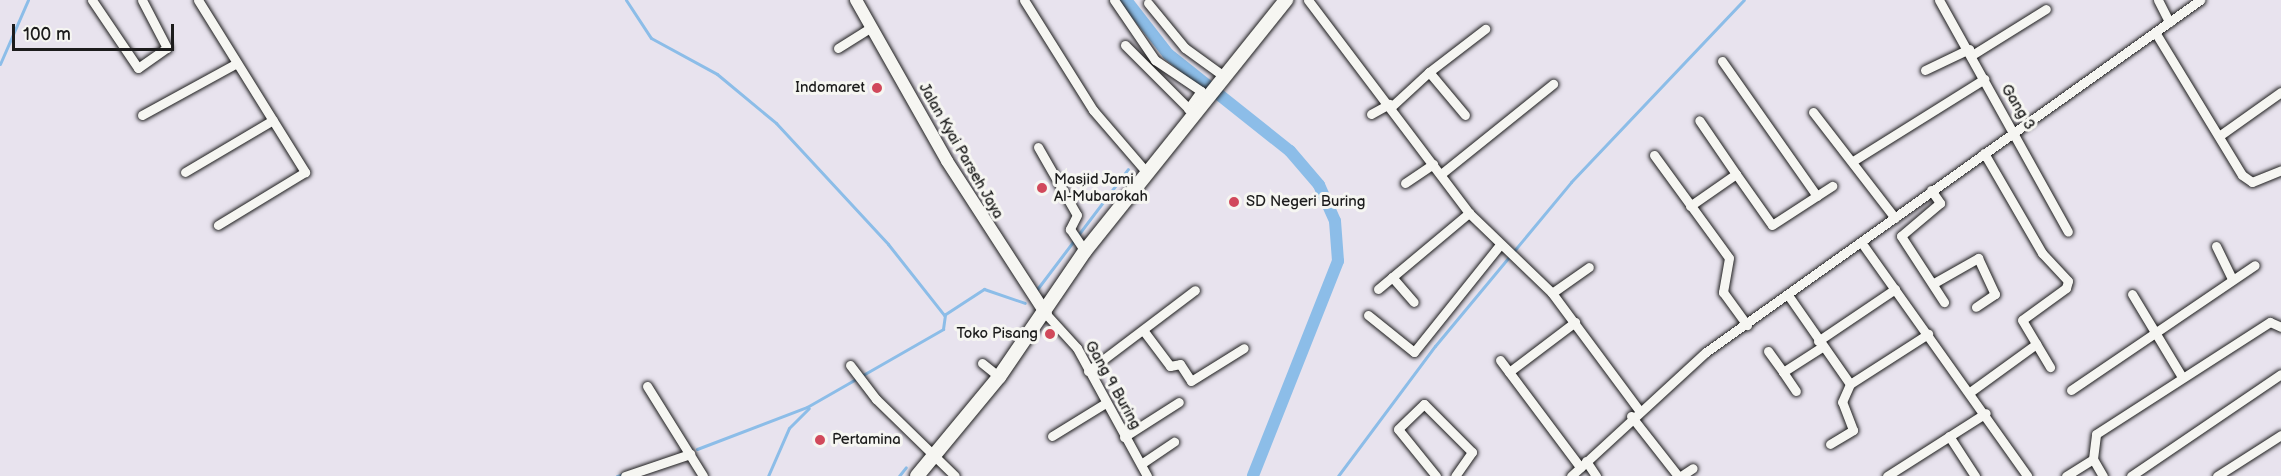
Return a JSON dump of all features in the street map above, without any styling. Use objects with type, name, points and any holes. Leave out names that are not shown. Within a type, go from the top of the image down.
[{"type":"main road","name":"Jalan Kyai Parseh Jaya","points":[[856,0],[947,161],[1046,314]]},
{"type":"main road","points":[[917,476],[929,447],[989,370],[1046,314],[1079,243],[1141,168],[1186,107],[1224,78],[1286,0]]},
{"type":"street","points":[[92,0],[138,68],[167,48],[142,0]]},
{"type":"street","points":[[198,0],[305,172],[218,225]]},
{"type":"street","points":[[1024,0],[1088,102],[1141,168]]},
{"type":"street","points":[[1114,0],[1143,47],[1189,84],[1204,93]]},
{"type":"street","points":[[1308,0],[1390,105],[1469,213],[1501,247],[1552,293],[1575,322],[1679,476],[1693,468]]},
{"type":"street","name":"Gang 3","points":[[1939,0],[2015,131],[2068,232]]},
{"type":"street","points":[[2158,0],[2169,22]]},
{"type":"street","points":[[1571,476],[1635,413],[1747,325],[1931,190],[2200,0]]},
{"type":"street","points":[[1148,3],[1185,48],[1224,78]]},
{"type":"street","points":[[1926,70],[1970,52],[2046,9]]},
{"type":"street","points":[[838,48],[872,27]]},
{"type":"street","points":[[1371,114],[1390,105],[1485,29]]},
{"type":"street","points":[[2155,32],[2247,180],[2281,170]]},
{"type":"street","points":[[1125,45],[1186,107]]},
{"type":"street","points":[[1722,61],[1817,196]]},
{"type":"street","points":[[142,115],[237,63]]},
{"type":"street","points":[[1429,72],[1465,115]]},
{"type":"street","points":[[1853,161],[1984,79]]},
{"type":"street","points":[[1441,174],[1553,84]]},
{"type":"street","points":[[2219,136],[2281,92]]},
{"type":"street","points":[[1813,112],[1895,218]]},
{"type":"street","points":[[185,172],[273,120]]},
{"type":"street","points":[[1699,120],[1772,225],[1832,186]]},
{"type":"street","points":[[1038,147],[1077,215],[1079,243]]},
{"type":"street","points":[[1984,153],[2042,253],[2055,261],[2068,281],[2066,288],[2022,320],[2050,367]]},
{"type":"street","points":[[1654,155],[1729,258],[1731,268],[1722,288],[1747,325]]},
{"type":"street","points":[[1405,183],[1433,164]]},
{"type":"street","points":[[1690,206],[1736,174]]},
{"type":"street","points":[[1931,190],[1940,203],[1900,235],[1934,283],[1944,302]]},
{"type":"street","points":[[1378,289],[1469,213]]},
{"type":"street","points":[[1862,242],[1986,413],[2026,476]]},
{"type":"street","points":[[2216,246],[2232,279]]},
{"type":"street","points":[[1368,315],[1414,352],[1501,247]]},
{"type":"street","points":[[1934,283],[1978,258],[1995,294],[1976,307]]},
{"type":"street","points":[[2071,390],[2154,331],[2254,266]]},
{"type":"street","points":[[1552,293],[1589,267]]},
{"type":"street","points":[[1392,277],[1414,302]]},
{"type":"street","points":[[1783,372],[1895,289]]},
{"type":"street","points":[[1088,371],[1194,290]]},
{"type":"street","points":[[2132,294],[2182,377]]},
{"type":"street","points":[[1788,296],[1850,384]]},
{"type":"street","name":"Gang 9 Buring","points":[[1046,314],[1069,337],[1104,404],[1148,476]]},
{"type":"street","points":[[1509,372],[1575,322]]},
{"type":"street","points":[[2103,476],[2093,459],[2096,434],[2270,322],[2281,327]]},
{"type":"street","points":[[1143,330],[1170,366],[1180,364],[1191,381],[1244,348]]},
{"type":"street","points":[[1830,444],[1853,430],[1842,402],[1850,384],[1928,334]]},
{"type":"street","points":[[1970,392],[2036,344]]},
{"type":"street","points":[[1768,351],[1796,391]]},
{"type":"street","points":[[1500,360],[1583,464],[1596,476]]},
{"type":"street","points":[[850,365],[955,476]]},
{"type":"street","points":[[2131,476],[2281,374]]},
{"type":"street","points":[[647,386],[703,476]]},
{"type":"street","points":[[1124,437],[1179,402]]},
{"type":"street","points":[[1052,436],[1104,404]]},
{"type":"street","points":[[1436,476],[1398,429],[1424,404],[1472,452],[1455,476]]},
{"type":"street","points":[[1887,476],[1986,413]]},
{"type":"street","points":[[2217,476],[2281,435]]},
{"type":"street","points":[[1949,436],[1975,476]]},
{"type":"street","points":[[1141,464],[1174,442]]},
{"type":"street","points":[[631,475],[690,454]]},
{"type":"street","points":[[2066,476],[2093,459]]},
{"type":"waterway","points":[[0,64],[28,0]]},
{"type":"waterway","points":[[626,0],[651,38],[717,74],[776,123],[888,244],[944,315],[984,289],[1025,303]]},
{"type":"waterway","points":[[1126,0],[1168,54],[1290,151],[1319,185],[1335,221],[1338,261],[1253,476]]},
{"type":"waterway","points":[[1338,476],[1435,346],[1571,182],[1744,0]]},
{"type":"waterway","points":[[1035,292],[1128,169]]},
{"type":"waterway","points":[[697,449],[807,407],[943,329],[945,314]]},
{"type":"waterway","points":[[768,476],[789,428],[809,408]]},
{"type":"waterway","points":[[899,476],[906,467]]},
{"type":"waterway","points":[[617,476],[624,474]]},
{"type":"place","name":"Indomaret","points":[[877,88]]},
{"type":"place","name":"Masjid Jami Al-Mubarokah","points":[[1042,188]]},
{"type":"place","name":"SD Negeri Buring","points":[[1234,202]]},
{"type":"place","name":"Toko Pisang","points":[[1050,334]]},
{"type":"place","name":"Pertamina","points":[[820,440]]}]
